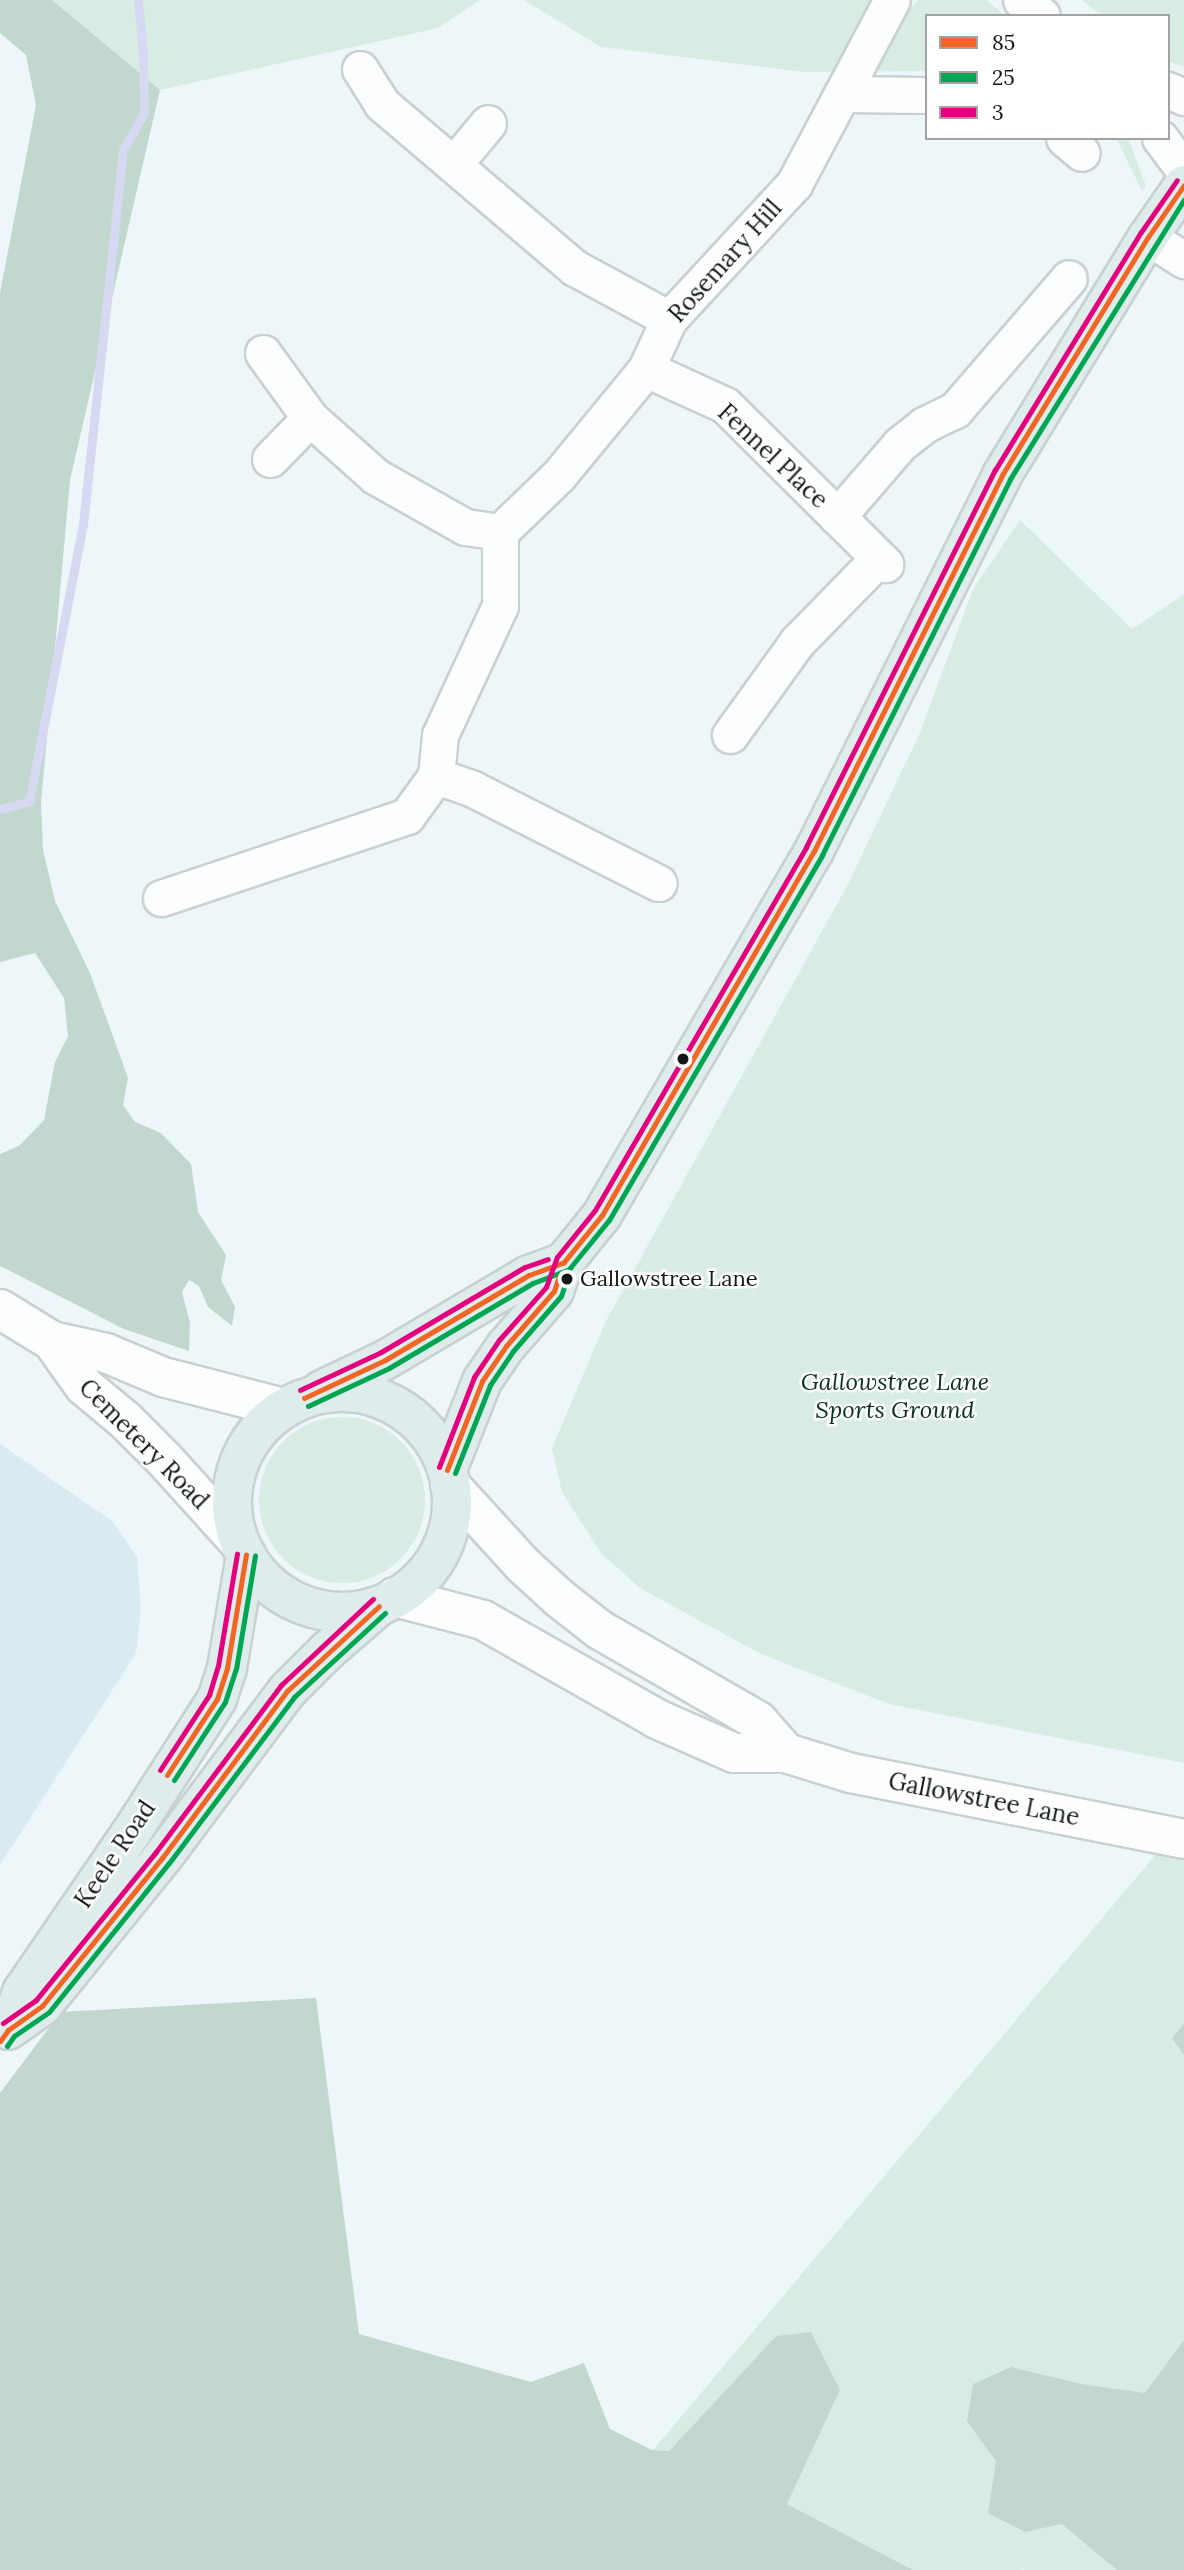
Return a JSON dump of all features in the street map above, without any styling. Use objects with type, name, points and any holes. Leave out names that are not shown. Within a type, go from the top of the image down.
[{"type":"main road","points":[[449,1478],[482,1381],[506,1346],[554,1291],[564,1262],[602,1215],[814,851],[1002,475],[1148,237],[1184,185]]},
{"type":"main road","points":[[294,1403],[347,1391],[390,1402],[424,1428],[436,1445],[449,1478],[450,1517],[442,1547],[417,1581],[387,1602],[340,1612],[299,1603],[264,1579],[243,1549],[233,1511],[234,1478],[252,1438],[294,1403],[385,1360],[529,1275],[564,1262]]},
{"type":"main road","name":"Keele Road","points":[[4,2035],[22,1992],[131,1833],[217,1699],[227,1668],[243,1549]]},
{"type":"main road","name":"Keele Road","points":[[4,2035],[42,2006],[162,1858],[287,1691],[327,1651],[387,1602]]},
{"type":"street","name":"Rosemary Hill","points":[[500,532],[559,475],[646,369],[669,319],[794,184],[891,0]]},
{"type":"street","points":[[1021,0],[1039,14]]},
{"type":"street","points":[[360,69],[382,104],[575,268],[669,319]]},
{"type":"street","points":[[842,94],[925,95]]},
{"type":"street","points":[[454,164],[488,123]]},
{"type":"street","points":[[1162,140],[1184,170]]},
{"type":"street","points":[[1148,237],[1184,260]]},
{"type":"street","points":[[837,517],[900,444],[924,425],[955,410],[1069,278]]},
{"type":"street","points":[[161,898],[407,816],[436,776],[440,735],[500,606],[500,532],[464,527],[375,476],[310,418],[263,353]]},
{"type":"street","name":"Fennel Place","points":[[646,369],[724,405],[882,561],[797,642],[730,734]]},
{"type":"street","points":[[270,459],[310,418]]},
{"type":"street","points":[[436,776],[473,789],[658,883]]},
{"type":"street","name":"Cemetery Road","points":[[0,1309],[52,1341],[106,1353],[163,1377],[294,1403]]},
{"type":"street","name":"Cemetery Road","points":[[52,1341],[84,1386],[125,1420],[164,1459],[243,1549]]},
{"type":"street","points":[[449,1478],[523,1564],[559,1598],[600,1630],[758,1721],[786,1753]]},
{"type":"street","name":"Gallowstree Lane","points":[[387,1602],[483,1620],[657,1719],[733,1754],[786,1753],[851,1773],[1184,1839]]},
{"type":"shaded area","points":[[0,1444],[112,1521],[137,1557],[141,1609],[136,1653],[0,1865]]},
{"type":"green space","points":[[0,0],[52,0],[160,90],[70,480],[41,803],[43,850],[55,901],[90,973],[128,1078],[123,1105],[135,1122],[161,1133],[191,1164],[198,1212],[226,1255],[221,1280],[235,1307],[232,1326],[208,1307],[199,1286],[189,1280],[182,1292],[190,1323],[189,1351],[124,1329],[0,1266],[0,1154],[19,1146],[44,1120],[55,1062],[68,1036],[64,998],[35,953],[0,962],[0,293],[36,105],[26,55],[0,33]]},
{"type":"green space","points":[[52,0],[480,0],[438,28],[160,90]]},
{"type":"green space","points":[[524,0],[894,0],[910,10],[918,0],[987,0],[1003,14],[925,14],[925,71],[804,72],[601,47]]},
{"type":"green space","points":[[1081,0],[1184,0],[1184,67],[1170,62],[1170,14],[1101,14]]},
{"type":"green space","points":[[1117,140],[1129,140],[1146,186],[1142,191]]},
{"type":"green space","name":"Gallowstree Lane Sports Ground","points":[[1020,520],[1132,629],[1184,594],[1184,1763],[889,1704],[759,1653],[640,1588],[601,1553],[562,1492],[552,1448],[606,1321],[847,886],[919,735],[973,589]]},
{"type":"green space","points":[[342,1417],[374,1423],[401,1441],[419,1468],[425,1500],[419,1532],[401,1559],[374,1577],[342,1583],[310,1577],[283,1559],[265,1532],[259,1500],[265,1468],[283,1441],[310,1423]]},
{"type":"green space","points":[[1167,1835],[1184,1839],[1184,2570],[1024,2570],[1022,2567],[1022,2570],[913,2570],[787,2504],[840,2390],[776,2336],[669,2451],[653,2450],[1152,1859]]},
{"type":"green space","points":[[316,1998],[359,2334],[531,2382],[584,2363],[610,2429],[652,2450],[669,2451],[776,2336],[811,2332],[840,2390],[787,2504],[913,2570],[0,2570],[0,2093],[61,2012]]},
{"type":"green space","points":[[1184,2024],[1184,2055],[1172,2038]]},
{"type":"green space","points":[[1184,2340],[1184,2570],[1117,2570],[1062,2524],[1025,2532],[988,2513],[996,2461],[967,2421],[973,2384],[1011,2367],[1081,2384],[1145,2393]]},
{"type":"waterway","points":[[0,809],[29,802],[83,524],[123,150],[144,113],[143,53],[138,0]]},
{"type":"transit line","name":"3","points":[[439,1467],[474,1377],[499,1340],[546,1287],[557,1257],[595,1210],[806,847],[995,470],[1141,232],[1177,180]]},
{"type":"transit line","name":"85","points":[[304,1398],[385,1360],[529,1275],[564,1262],[602,1215],[814,851],[1002,475],[1148,237],[1184,185]]},
{"type":"transit line","name":"25","points":[[308,1406],[389,1368],[533,1283],[569,1269],[609,1220],[822,855],[1010,479],[1184,200]]},
{"type":"transit line","name":"3","points":[[300,1390],[381,1352],[525,1267],[548,1259]]},
{"type":"transit line","name":"85","points":[[447,1470],[482,1381],[506,1346],[554,1291],[559,1276]]},
{"type":"transit line","name":"25","points":[[455,1473],[490,1385],[513,1351],[561,1296],[567,1279]]},
{"type":"transit line","name":"3","points":[[160,1770],[209,1695],[218,1666],[237,1554]]},
{"type":"transit line","name":"85","points":[[167,1775],[217,1699],[227,1668],[246,1555]]},
{"type":"transit line","name":"25","points":[[174,1780],[225,1702],[236,1669],[255,1556]]},
{"type":"transit line","name":"3","points":[[3,2023],[36,2000],[155,1853],[281,1685],[373,1599]]},
{"type":"transit line","name":"85","points":[[0,2041],[8,2030],[42,2006],[162,1858],[287,1691],[379,1606]]},
{"type":"transit line","name":"25","points":[[7,2046],[14,2036],[49,2012],[169,1863],[294,1697],[385,1613]]},
{"type":"place","name":"Gallowstree Lane","points":[[567,1279]]}]
